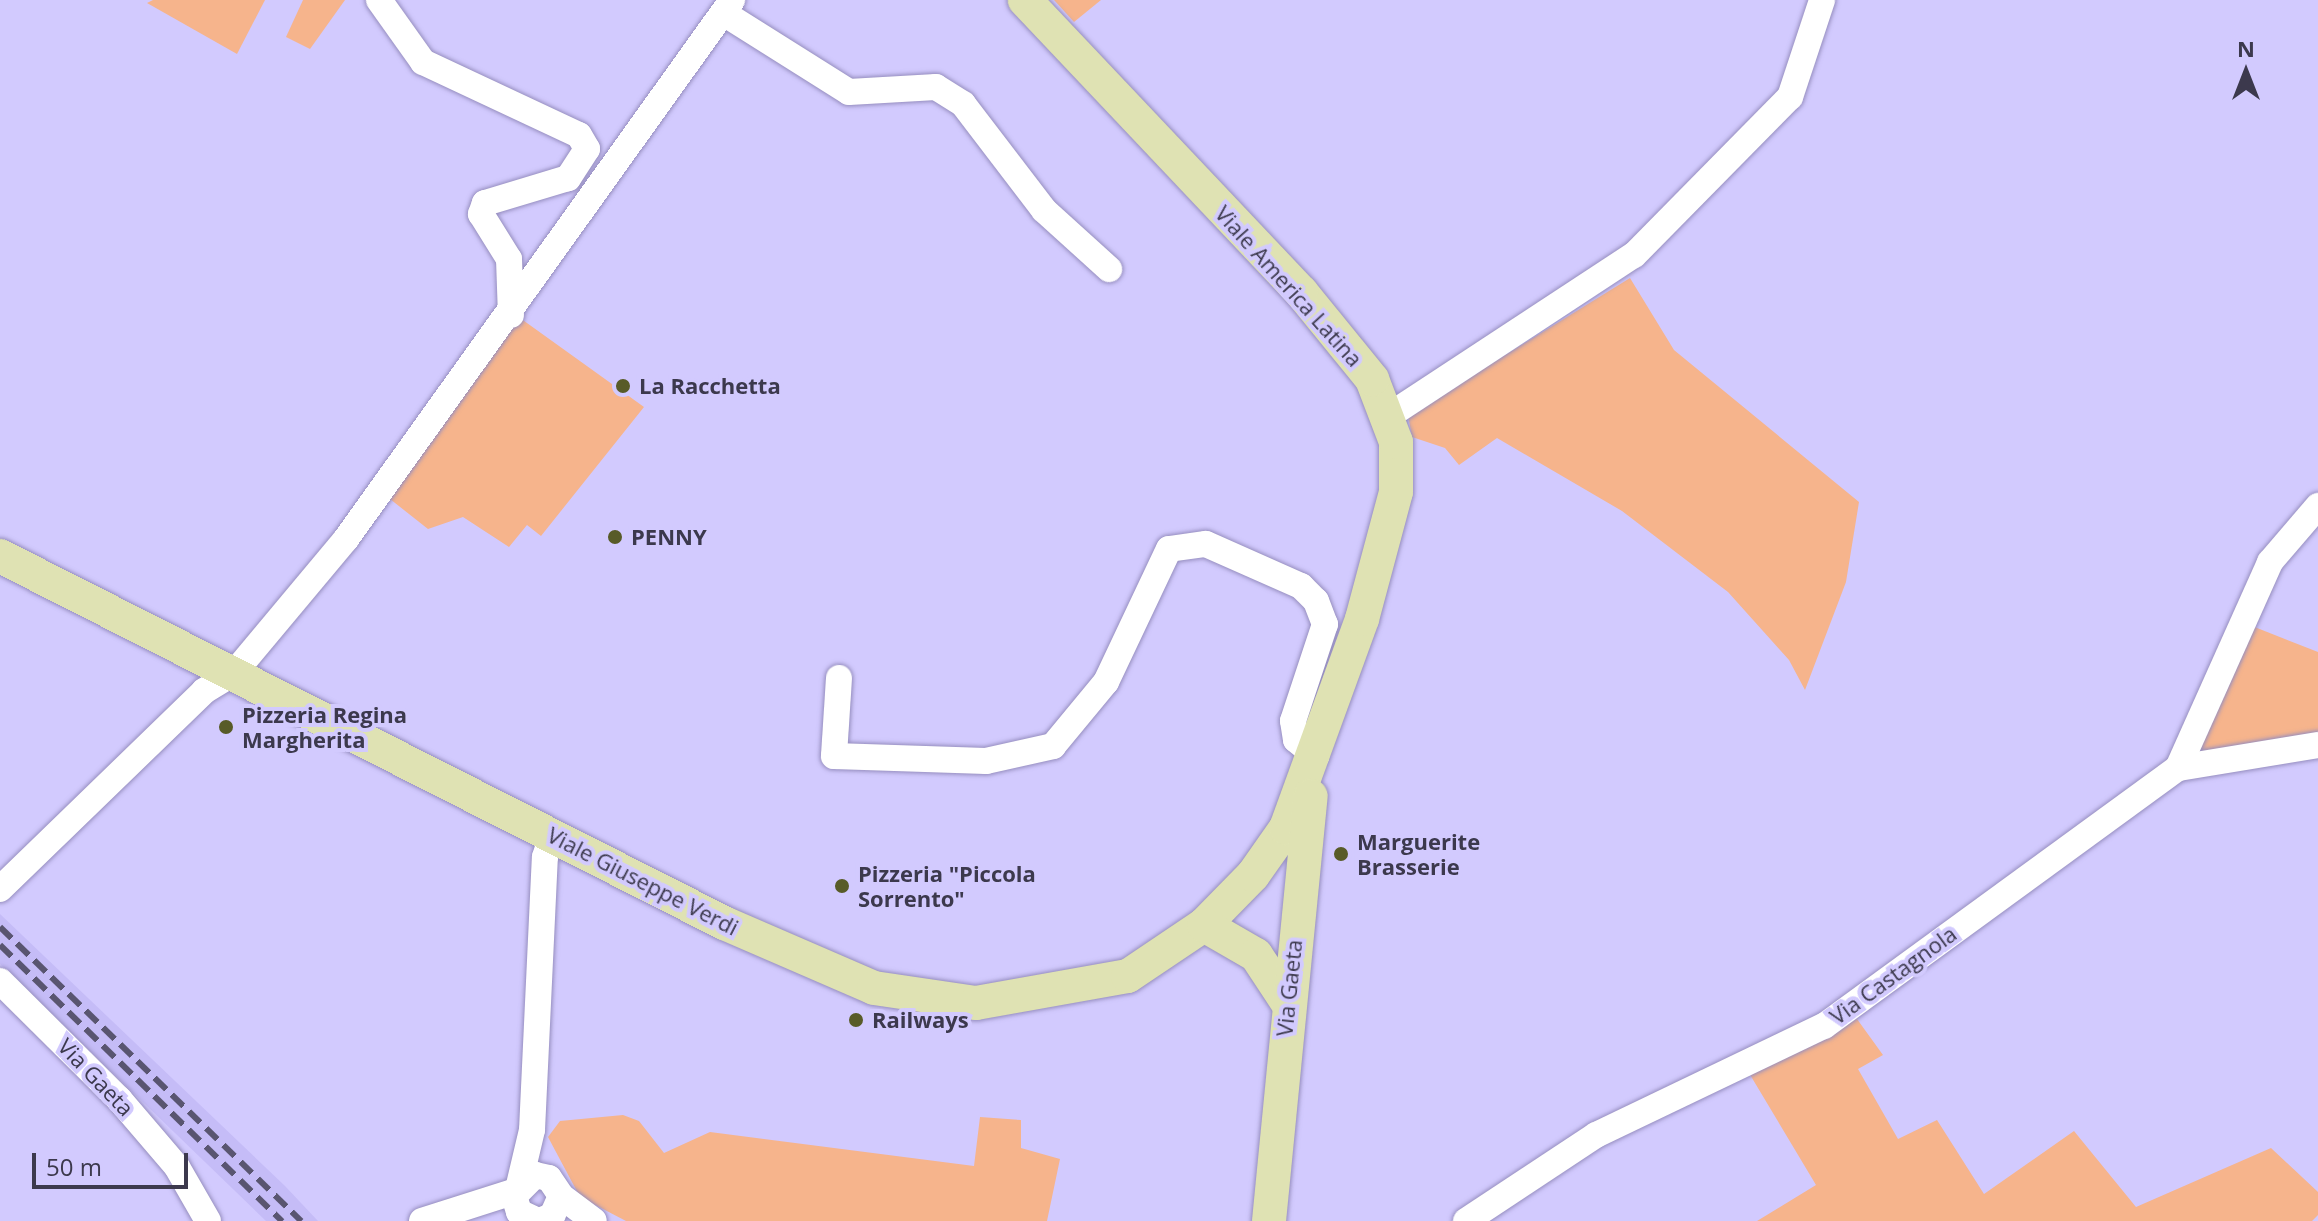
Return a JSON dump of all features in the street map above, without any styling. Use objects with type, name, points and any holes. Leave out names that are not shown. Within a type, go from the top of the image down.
[{"type":"main road","name":"Viale America Latina","points":[[1025,0],[1301,292],[1372,379],[1396,442],[1396,492],[1316,756],[1286,828],[1253,875],[1204,925]]},
{"type":"main road","name":"Viale Giuseppe Verdi","points":[[0,556],[552,836],[874,988],[976,1003],[1128,976],[1204,925]]},
{"type":"main road","name":"Via Gaeta","points":[[1269,1221],[1287,1002],[1316,756]]},
{"type":"main road","points":[[1253,875],[1283,882],[1297,909]]},
{"type":"main road","points":[[1204,925],[1256,955],[1287,1002]]},
{"type":"street","points":[[379,0],[423,62],[579,135],[587,149],[568,178],[485,203],[481,214],[509,259],[511,315]]},
{"type":"street","points":[[1387,417],[1634,255],[1790,97],[1822,0]]},
{"type":"street","points":[[0,889],[204,691],[234,673],[346,539],[511,315],[729,7],[849,92],[936,87],[963,104],[1044,210],[1109,269]]},
{"type":"street","points":[[2178,768],[2270,562],[2318,506]]},
{"type":"street","points":[[839,678],[834,756],[986,761],[1053,746],[1106,682],[1169,549],[1206,544],[1301,586],[1316,601],[1325,624],[1293,721],[1296,740],[1316,756]]},
{"type":"street","name":"Via Castagnola","points":[[1466,1221],[1596,1135],[1824,1026],[2178,768],[2318,745]]},
{"type":"street","points":[[517,1188],[532,1130],[545,857],[552,836]]},
{"type":"street","name":"Via Gaeta","points":[[0,981],[128,1110],[177,1167],[208,1221]]},
{"type":"street","points":[[532,1130],[547,1211]]},
{"type":"street","points":[[460,1213],[517,1188],[535,1175],[547,1211]]},
{"type":"street","points":[[517,1188],[547,1211]]},
{"type":"street","points":[[422,1221],[460,1213],[547,1211],[594,1221]]},
{"type":"shaded area","points":[[153,0],[265,0],[237,54],[147,3]]},
{"type":"shaded area","points":[[303,0],[345,0],[310,49],[286,37]]},
{"type":"shaded area","points":[[1054,0],[1101,0],[1074,22]]},
{"type":"shaded area","points":[[1630,278],[1674,350],[1859,502],[1846,582],[1805,690],[1789,660],[1728,592],[1622,511],[1497,438],[1459,465],[1445,448],[1412,437],[1408,415]]},
{"type":"shaded area","points":[[520,318],[644,407],[541,536],[527,525],[509,547],[463,517],[428,529],[390,499]]},
{"type":"shaded area","points":[[2252,626],[2318,652],[2318,742],[2195,760]]},
{"type":"shaded area","points":[[0,914],[318,1221],[266,1221],[0,964]]},
{"type":"shaded area","points":[[1857,1019],[1883,1055],[1858,1069],[1898,1139],[1937,1120],[1984,1194],[2074,1131],[2136,1207],[2271,1148],[2318,1192],[2318,1215],[2312,1221],[1757,1221],[1816,1185],[1749,1073]]},
{"type":"shaded area","points":[[623,1115],[639,1121],[664,1153],[710,1132],[974,1166],[980,1117],[1021,1120],[1021,1148],[1060,1159],[1047,1221],[626,1221],[580,1197],[548,1137],[560,1121]]},
{"type":"railway","points":[[0,927],[301,1221]]},
{"type":"railway","points":[[0,945],[282,1221]]},
{"type":"place","name":"La Racchetta","points":[[623,386]]},
{"type":"place","name":"PENNY","points":[[615,537]]},
{"type":"place","name":"Pizzeria Regina Margherita","points":[[226,727]]},
{"type":"place","name":"Marguerite Brasserie","points":[[1341,854]]},
{"type":"place","name":"Pizzeria \"Piccola Sorrento\"","points":[[842,886]]},
{"type":"place","name":"Railways","points":[[856,1020]]}]
